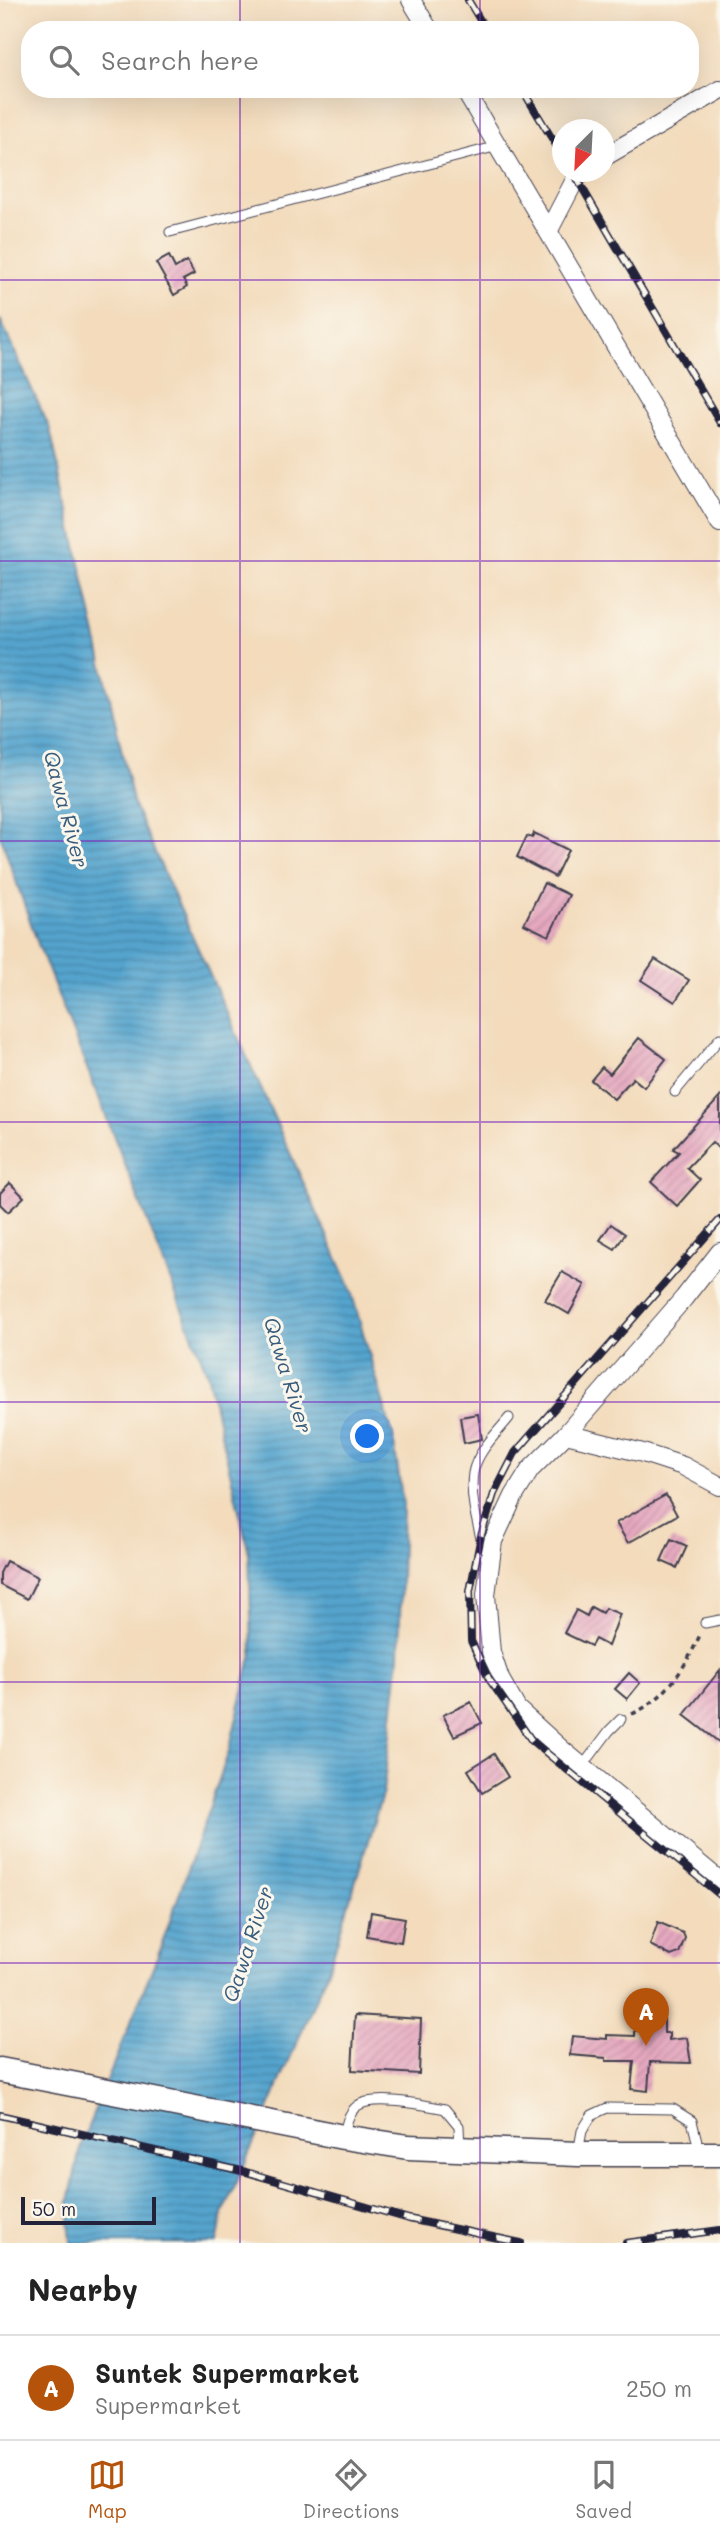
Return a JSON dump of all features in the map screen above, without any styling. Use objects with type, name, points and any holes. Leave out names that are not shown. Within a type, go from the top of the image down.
[{"type":"main road","points":[[0,2070],[343,2137],[408,2147],[578,2154],[710,2154]]},
{"type":"street","points":[[411,0],[424,21]]},
{"type":"street","points":[[615,151],[720,90]]},
{"type":"street","points":[[469,98],[720,523]]},
{"type":"street","points":[[549,230],[574,182]]},
{"type":"street","points":[[720,1252],[684,1298],[566,1434],[530,1470],[514,1496],[494,1541],[488,1567],[486,1595],[491,1652],[500,1679],[517,1709],[582,1767],[720,1881]]},
{"type":"street","points":[[566,1434],[683,1466],[720,1486]]},
{"type":"lane","points":[[170,232],[498,146]]},
{"type":"lane","points":[[675,1092],[720,1038]]},
{"type":"lane","points":[[488,1567],[473,1497],[473,1471],[483,1451],[509,1419]]},
{"type":"lane","points":[[705,1623],[720,1620]]},
{"type":"lane","points":[[582,1767],[621,1719]]},
{"type":"lane","points":[[343,2137],[347,2120],[357,2106],[374,2100],[417,2104],[445,2109],[459,2126],[460,2151]]},
{"type":"lane","points":[[578,2154],[582,2131],[592,2115],[607,2108],[673,2109],[692,2121],[710,2154]]},
{"type":"path","points":[[621,1719],[643,1709],[673,1683],[692,1652],[705,1623]]},
{"type":"water","name":"Qawa River","points":[[0,319],[50,429],[134,806],[349,1284],[393,1436],[403,1504],[399,1658],[383,1792],[329,1968],[223,2214],[217,2243],[71,2243],[68,2206],[81,2144],[159,1952],[229,1751],[252,1653],[249,1554],[207,1373],[38,944],[0,835]]},
{"type":"building","points":[[169,256],[175,268],[187,261],[194,274],[183,280],[187,287],[174,295],[156,263]]},
{"type":"building","points":[[534,833],[568,850],[555,877],[517,857],[527,836],[532,838]]},
{"type":"building","points":[[544,883],[569,895],[549,936],[524,924]]},
{"type":"building","points":[[655,959],[689,980],[675,1002],[641,980]]},
{"type":"building","points":[[639,1038],[666,1059],[644,1087],[633,1078],[614,1099],[591,1080],[602,1067],[610,1074]]},
{"type":"building","points":[[720,1097],[720,1150],[712,1142],[687,1168],[700,1180],[677,1206],[651,1182],[679,1152],[673,1149]]},
{"type":"building","points":[[10,1183],[24,1197],[8,1212],[0,1204],[0,1193]]},
{"type":"building","points":[[611,1224],[625,1234],[615,1249],[600,1240]]},
{"type":"building","points":[[562,1272],[585,1285],[569,1314],[545,1300]]},
{"type":"building","points":[[478,1414],[482,1439],[464,1443],[460,1417]]},
{"type":"building","points":[[666,1495],[677,1515],[628,1543],[616,1523]]},
{"type":"building","points":[[671,1539],[687,1546],[677,1568],[661,1561]]},
{"type":"building","points":[[6,1561],[38,1577],[27,1599],[0,1585],[0,1573]]},
{"type":"building","points":[[591,1607],[602,1613],[605,1608],[620,1614],[608,1646],[595,1639],[591,1646],[564,1633],[576,1610],[587,1616]]},
{"type":"building","points":[[720,1670],[720,1743],[684,1715]]},
{"type":"building","points":[[629,1673],[640,1683],[627,1699],[615,1689]]},
{"type":"building","points":[[471,1702],[482,1723],[454,1736],[443,1715]]},
{"type":"building","points":[[494,1754],[508,1777],[482,1793],[468,1770]]},
{"type":"building","points":[[371,1912],[405,1918],[401,1942],[367,1936]]},
{"type":"building","points":[[658,1922],[683,1933],[685,1938],[679,1953],[671,1956],[650,1945]]},
{"type":"building","points":[[636,2008],[659,2009],[659,2019],[664,2019],[664,2033],[669,2033],[669,2040],[687,2038],[691,2063],[650,2062],[648,2091],[631,2089],[634,2061],[606,2061],[606,2058],[570,2055],[572,2036],[607,2039],[607,2035],[635,2036]]},
{"type":"building","points":[[355,2015],[421,2019],[419,2074],[352,2070]]},
{"type":"railway","points":[[468,0],[481,21]]},
{"type":"railway","points":[[527,98],[552,138]]},
{"type":"railway","points":[[579,182],[720,423]]},
{"type":"railway","points":[[720,1220],[515,1453],[494,1494],[481,1536],[470,1591],[471,1641],[489,1679],[532,1741],[720,1895]]},
{"type":"railway","points":[[0,2115],[246,2172],[409,2219],[521,2243]]},
{"type":"railway","points":[[626,2243],[720,2230]]},
{"type":"place","name":"Suntek Supermarket","points":[[646,2046]]}]
